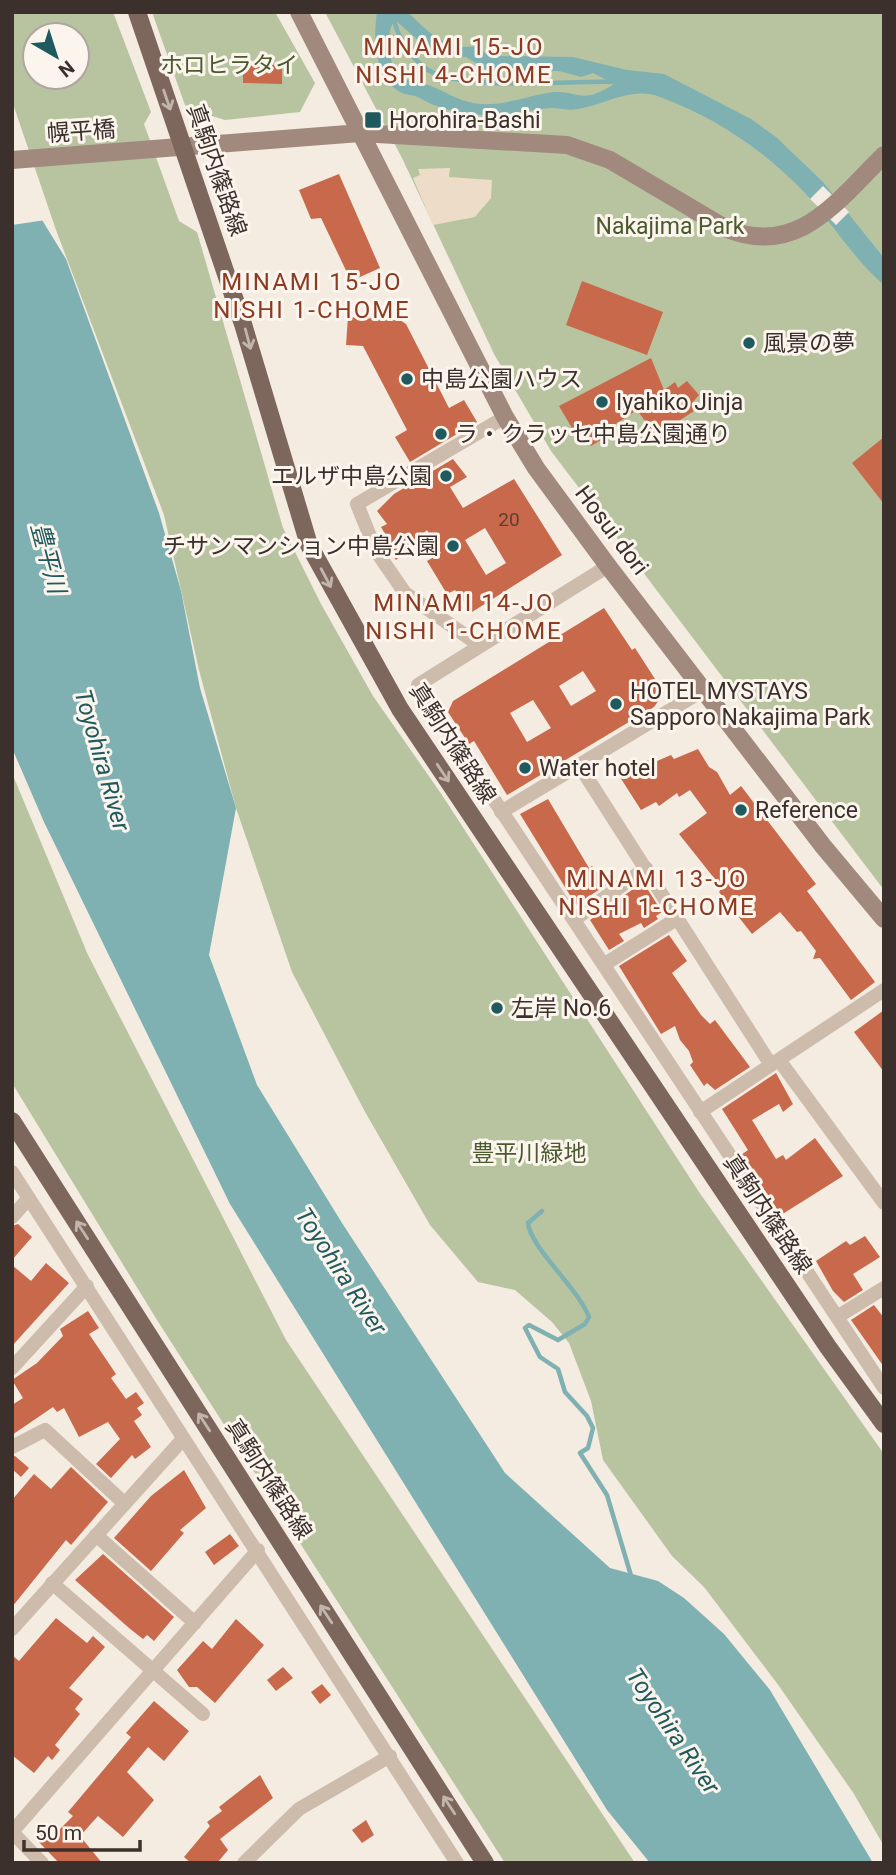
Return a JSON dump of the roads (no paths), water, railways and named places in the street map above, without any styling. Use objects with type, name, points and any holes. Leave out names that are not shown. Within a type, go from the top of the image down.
[{"type":"main road","name":"真駒内篠路線","points":[[137,12],[243,324],[309,545],[400,709],[828,1347],[884,1424]]},
{"type":"main road","name":"真駒内篠路線","points":[[12,1121],[485,1863]]},
{"type":"street","name":"Hosui dori","points":[[299,12],[505,417],[536,468],[702,691],[884,919]]},
{"type":"street","name":"幌平橋","points":[[12,160],[360,133],[567,145],[610,160],[743,236],[761,238],[792,233],[823,213],[884,155]]},
{"type":"street","points":[[479,645],[405,593],[376,551],[357,504],[505,417]]},
{"type":"street","points":[[608,566],[418,685],[884,1388]]},
{"type":"street","points":[[501,812],[702,691]]},
{"type":"street","points":[[579,765],[775,1063],[884,1203]]},
{"type":"street","points":[[575,919],[646,868]]},
{"type":"street","points":[[605,964],[678,918]]},
{"type":"street","points":[[700,1112],[884,990]]},
{"type":"street","points":[[12,1172],[183,1439],[258,1550],[457,1863]]},
{"type":"street","points":[[12,1217],[29,1198]]},
{"type":"street","points":[[12,1368],[87,1286]]},
{"type":"street","points":[[836,1317],[884,1288]]},
{"type":"street","points":[[12,1447],[45,1430],[124,1503]]},
{"type":"street","points":[[14,1623],[183,1439]]},
{"type":"street","points":[[96,1535],[195,1623]]},
{"type":"street","points":[[43,1863],[12,1832],[258,1550]]},
{"type":"street","points":[[52,1583],[203,1714]]},
{"type":"street","points":[[244,1863],[299,1809],[390,1756]]},
{"type":"water","points":[[377,12],[408,12],[439,39],[457,46],[478,46],[486,54],[573,57],[627,70],[664,74],[751,119],[776,137],[823,182],[884,258],[884,285],[862,264],[815,204],[790,178],[756,149],[720,125],[680,105],[649,94],[618,97],[575,110],[551,108],[484,115],[444,109],[402,93],[386,79],[377,57]],"holes":[[[395,20],[434,54],[466,57],[487,70],[559,71],[581,77],[593,73],[614,84],[585,96],[557,92],[492,104],[467,102],[428,85],[405,80],[397,74],[389,43]]]},
{"type":"water","points":[[12,171],[66,259],[159,513],[181,591],[200,688],[236,808],[209,955],[257,1085],[342,1223],[505,1473],[610,1568],[658,1581],[684,1598],[724,1634],[770,1690],[873,1863],[650,1863],[607,1810],[230,1204],[44,822],[12,748]]},
{"type":"waterway","points":[[393,12],[396,28],[410,52],[428,70],[445,77],[519,84],[615,82]]},
{"type":"waterway","points":[[542,1211],[528,1223],[531,1233],[545,1256],[575,1293],[589,1317],[585,1324],[558,1340],[529,1325],[525,1328],[540,1357],[558,1369],[565,1392],[587,1416],[593,1428],[588,1448],[580,1453],[607,1495],[632,1579]]},
{"type":"place","name":"Horohira-Bashi","points":[[373,120]]},
{"type":"place","name":"風景の夢","points":[[749,343]]},
{"type":"place","name":"中島公園ハウス","points":[[407,379]]},
{"type":"place","name":"Iyahiko Jinja","points":[[602,402]]},
{"type":"place","name":"ラ・クラッセ中島公園通り","points":[[441,434]]},
{"type":"place","name":"エルザ中島公園","points":[[446,476]]},
{"type":"place","name":"チサンマンション中島公園","points":[[453,546]]},
{"type":"place","name":"HOTEL MYSTAYS Sapporo Nakajima Park","points":[[616,704]]},
{"type":"place","name":"Water hotel","points":[[525,768]]},
{"type":"place","name":"Reference","points":[[741,810]]},
{"type":"place","name":"左岸 No.6","points":[[497,1008]]},
{"type":"district","name":"MINAMI 15-JO NISHI 4-CHOME","points":[[454,61]]},
{"type":"district","name":"MINAMI 15-JO NISHI 1-CHOME","points":[[312,296]]},
{"type":"district","name":"MINAMI 14-JO NISHI 1-CHOME","points":[[464,617]]},
{"type":"district","name":"MINAMI 13-JO NISHI 1-CHOME","points":[[657,893]]},
{"type":"park label","name":"ホロヒラタイ","points":[[229,65]]},
{"type":"park label","name":"Nakajima Park","points":[[670,226]]},
{"type":"park label","name":"豊平川緑地","points":[[529,1153]]},
{"type":"water label","name":"豊平川","points":[[48,558]]},
{"type":"water label","name":"Toyohira River","points":[[102,760]]},
{"type":"water label","name":"Toyohira River","points":[[341,1271]]},
{"type":"water label","name":"Toyohira River","points":[[673,1731]]}]
